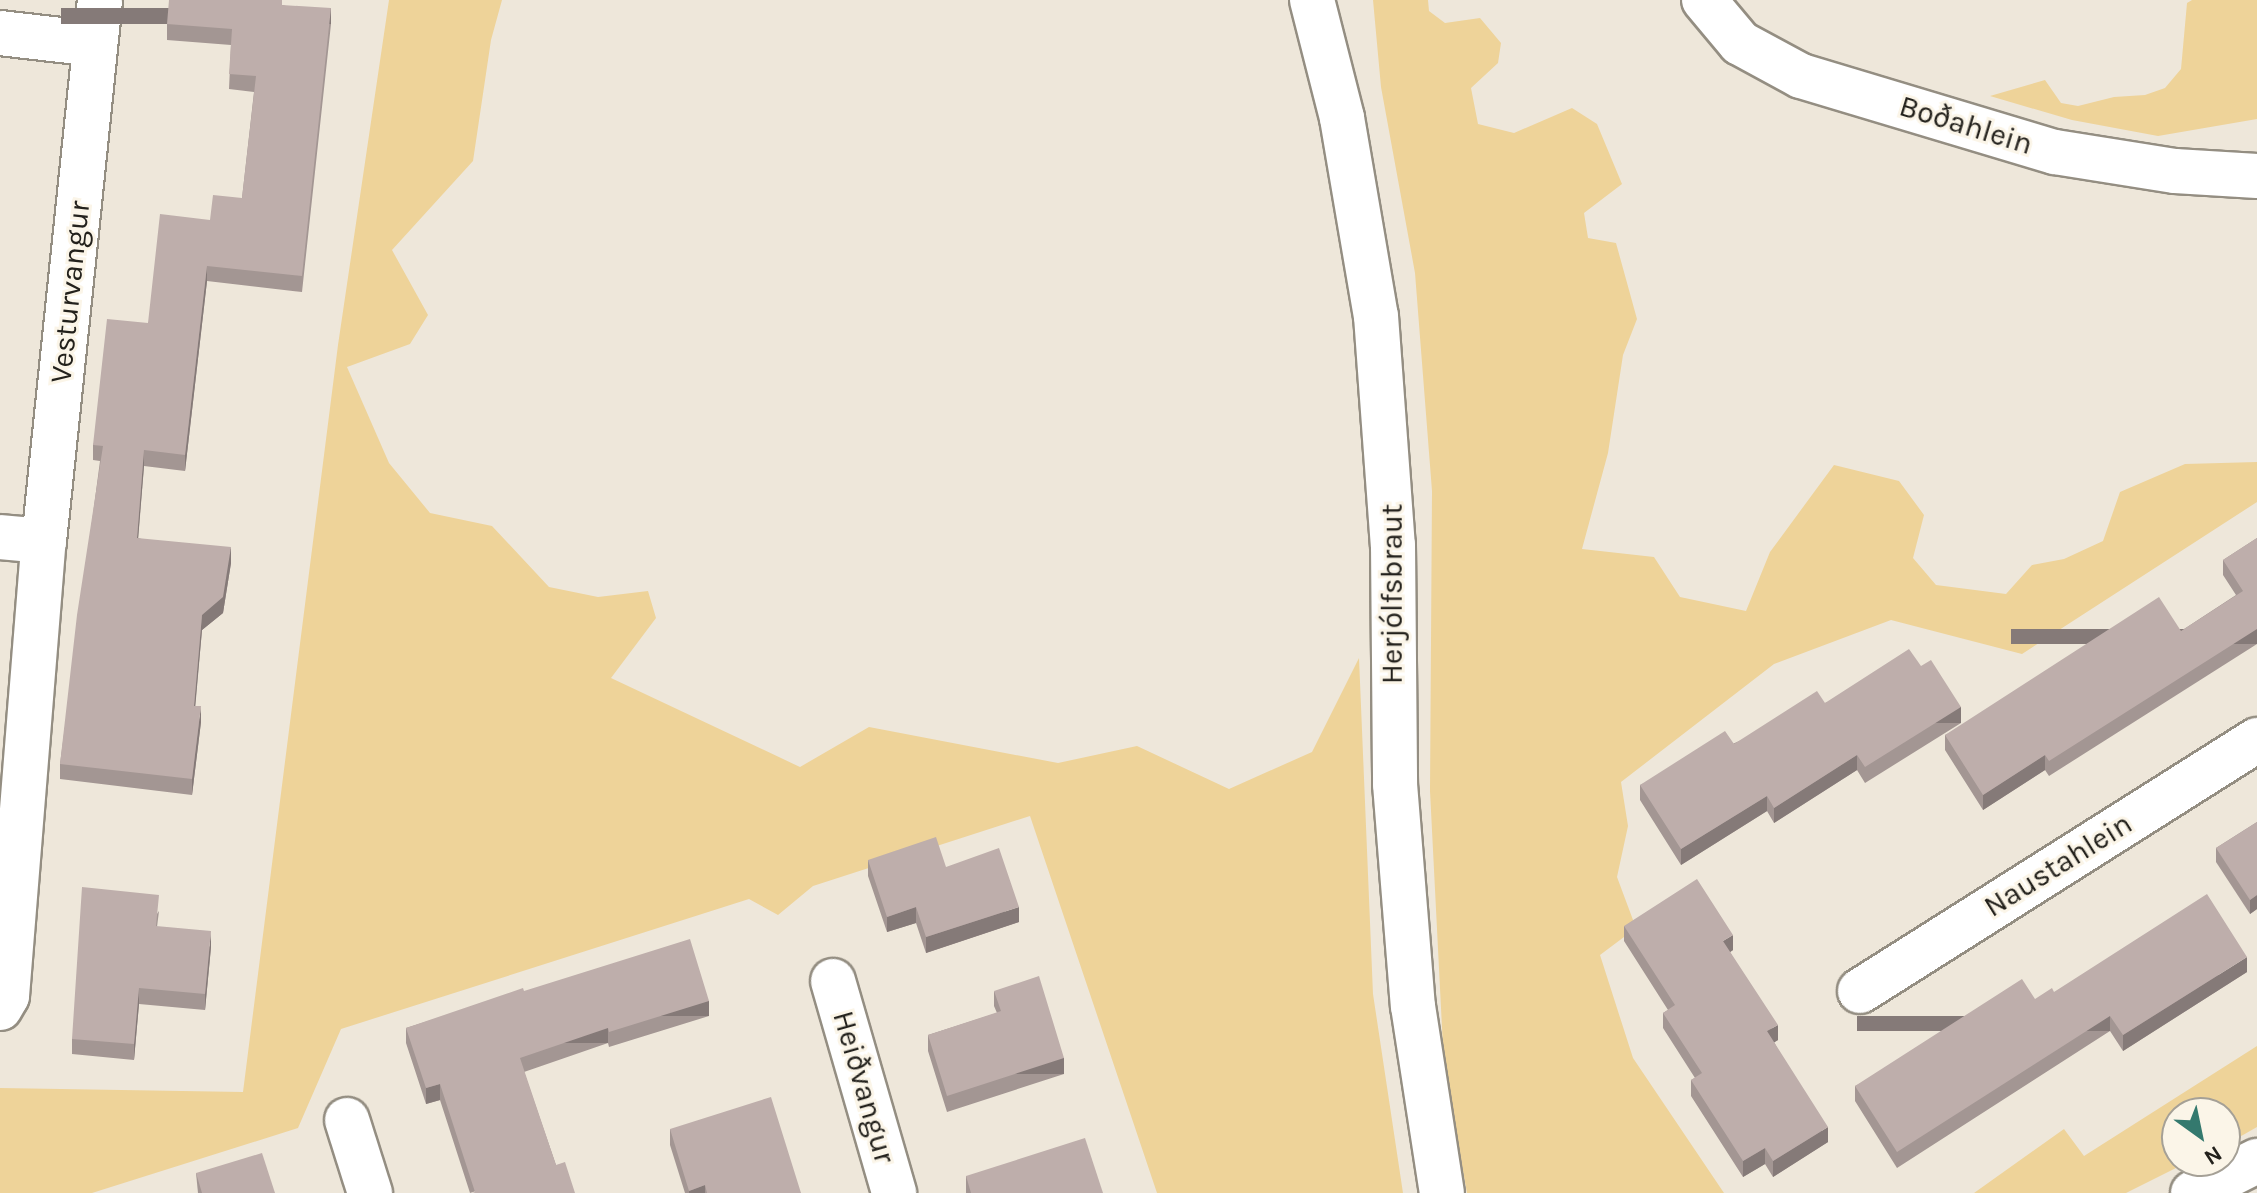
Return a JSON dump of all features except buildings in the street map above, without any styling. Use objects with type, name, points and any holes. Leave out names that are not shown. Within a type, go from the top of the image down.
[{"type":"street","name":"Vesturvangur","points":[[0,1008],[7,996],[44,541],[100,0]]},
{"type":"street","name":"Herjólfsbraut","points":[[1312,0],[1342,118],[1376,316],[1393,545],[1395,784],[1413,1006],[1442,1193]]},
{"type":"street","name":"Boðahlein","points":[[1704,0],[1740,43],[1801,76],[2055,152],[2175,171],[2257,176]]},
{"type":"street","points":[[0,33],[95,44]]},
{"type":"street","points":[[0,537],[44,541]]},
{"type":"street","name":"Naustahlein","points":[[1860,991],[2257,740]]},
{"type":"street","name":"Heiðvangur","points":[[833,981],[894,1193]]},
{"type":"street","points":[[347,1120],[370,1193]]},
{"type":"street","points":[[2193,1193],[2257,1161]]},
{"type":"shaded area","points":[[389,0],[502,0],[491,40],[473,161],[392,250],[428,315],[410,344],[347,367],[389,463],[430,513],[492,526],[549,587],[598,597],[648,591],[656,618],[611,678],[800,767],[869,727],[1058,763],[1137,746],[1229,789],[1312,752],[1359,658],[1373,994],[1403,1193],[1157,1193],[1030,816],[813,886],[778,915],[749,899],[341,1029],[298,1128],[92,1193],[0,1193],[0,1088],[243,1092],[338,345]]},
{"type":"shaded area","points":[[1373,0],[1428,0],[1429,11],[1445,23],[1480,18],[1501,43],[1498,63],[1471,88],[1478,124],[1514,133],[1572,108],[1597,124],[1622,184],[1584,213],[1588,238],[1616,243],[1637,319],[1623,355],[1608,453],[1582,549],[1654,557],[1680,597],[1746,611],[1770,552],[1834,465],[1899,481],[1924,515],[1913,558],[1936,585],[2006,594],[2032,565],[2064,559],[2103,541],[2120,492],[2185,464],[2257,462],[2257,502],[2022,654],[1891,620],[1774,664],[1621,782],[1628,826],[1617,877],[1636,928],[1600,955],[1633,1058],[1724,1193],[1467,1193],[1444,1067],[1430,791],[1432,491],[1415,273],[1381,87]]},
{"type":"shaded area","points":[[2192,0],[2257,0],[2257,119],[2158,136],[2072,120],[1990,96],[2045,80],[2061,103],[2078,106],[2114,97],[2145,95],[2165,88],[2181,69],[2187,3]]},
{"type":"shaded area","points":[[2257,1046],[2257,1127],[2241,1136],[2241,1097],[2177,1097]]},
{"type":"shaded area","points":[[2161,1107],[2161,1176],[2126,1193],[1974,1193],[2064,1129],[2084,1156]]}]
